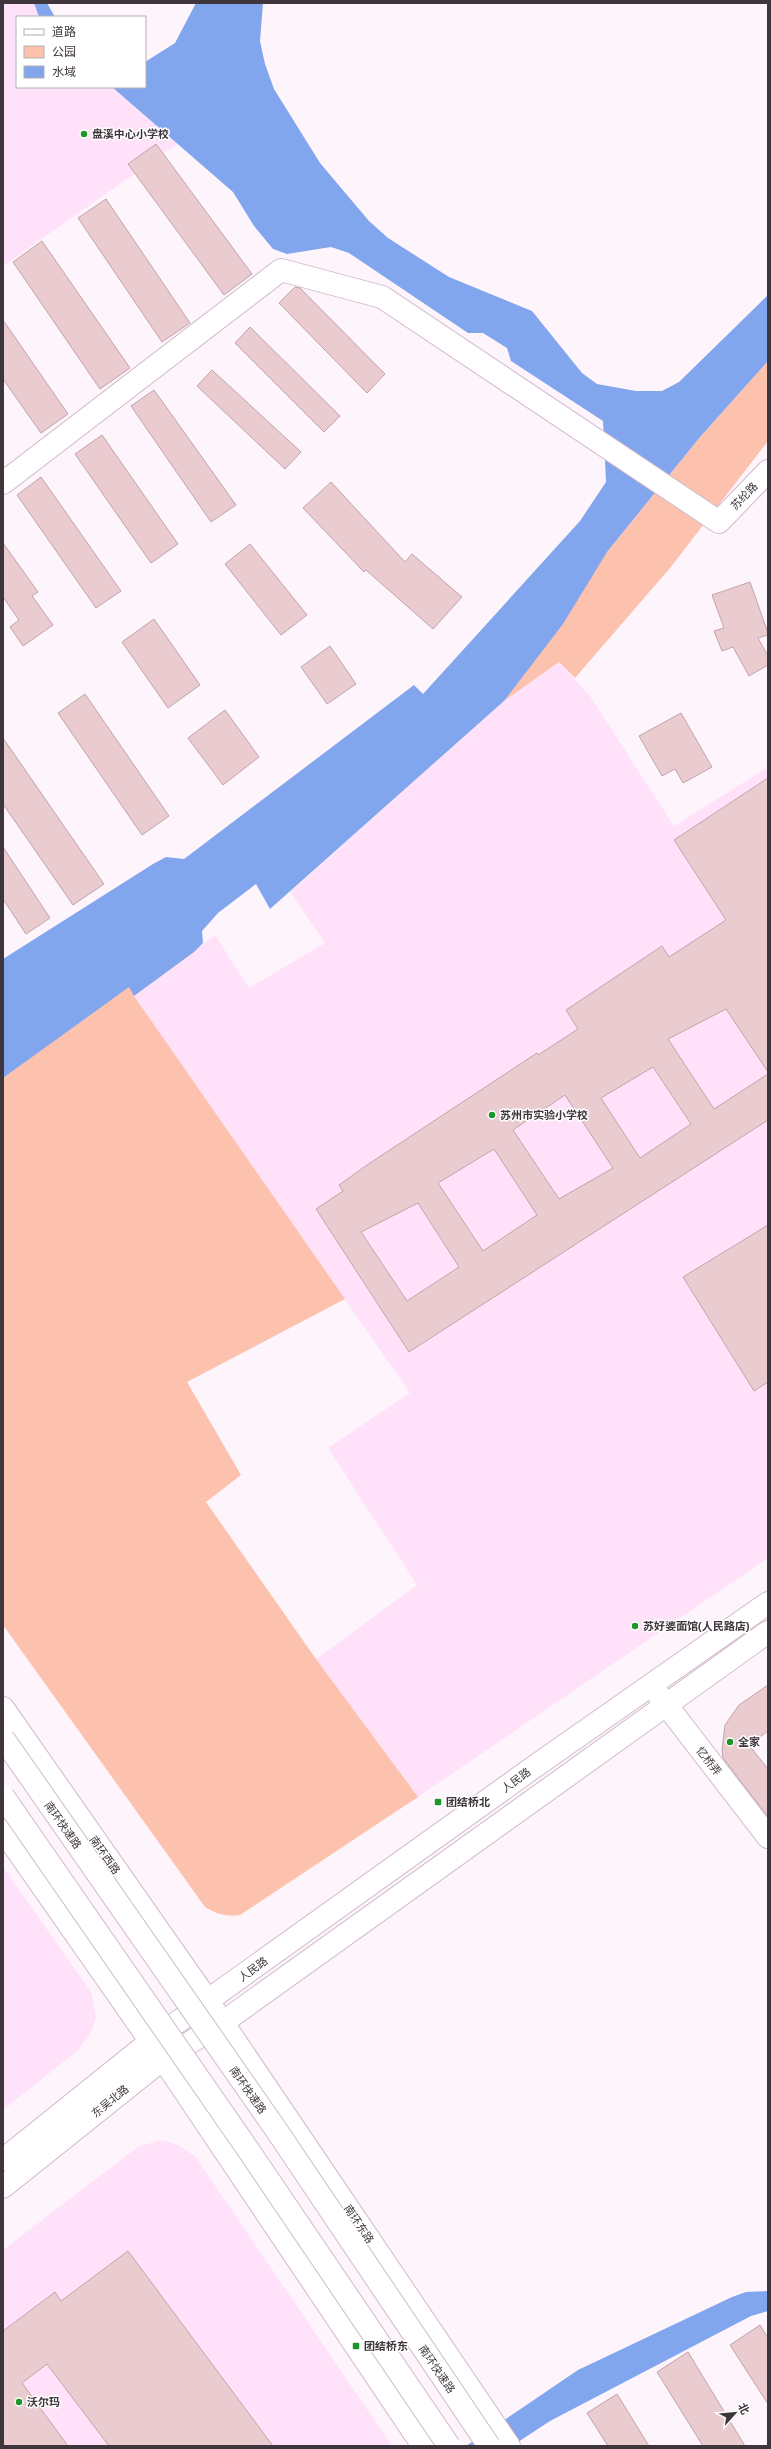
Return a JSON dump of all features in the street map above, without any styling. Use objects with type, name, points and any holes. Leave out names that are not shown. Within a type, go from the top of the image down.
[{"type":"main road","name":"苏纶路","points":[[3,483],[281,270],[382,297],[719,522],[768,471]]},
{"type":"main road","name":"人民路","points":[[208,2001],[768,1603]]},
{"type":"main road","points":[[222,2023],[768,1632]]},
{"type":"main road","name":"忆桥弄","points":[[651,1685],[768,1837]]},
{"type":"main road","name":"南环西路","points":[[3,1708],[208,2001]]},
{"type":"main road","name":"南环快速路","points":[[3,1738],[276,2131],[489,2446]]},
{"type":"main road","points":[[3,1796],[250,2151],[450,2446]]},
{"type":"main road","points":[[3,1830],[163,2059],[423,2446]]},
{"type":"main road","name":"南环东路","points":[[208,2001],[509,2446]]},
{"type":"main road","name":"东吴北路","points":[[3,2160],[150,2042],[208,2001]]},
{"type":"main road","name":"东吴北路","points":[[3,2187],[163,2059],[222,2023]]},
{"type":"shaded area","name":"盘溪中心小学校","points":[[3,3],[34,3],[39,16],[16,16],[16,88],[113,88],[177,144],[3,266]]},
{"type":"shaded area","name":"苏州市实验小学校","points":[[559,662],[590,696],[674,826],[768,767],[768,1558],[418,1797],[316,1659],[417,1585],[328,1448],[410,1393],[134,996],[215,935],[249,988],[325,943],[290,892],[504,701]]},
{"type":"shaded area","points":[[3,1867],[91,1992],[96,2017],[91,2033],[77,2051],[3,2110]]},
{"type":"shaded area","points":[[163,2140],[178,2145],[195,2156],[392,2446],[3,2446],[3,2250],[139,2146]]},
{"type":"green space","points":[[768,361],[768,441],[670,568],[575,678],[559,662],[504,701],[607,552],[700,437]]},
{"type":"green space","points":[[129,986],[134,996],[345,1299],[187,1382],[241,1475],[206,1502],[316,1659],[418,1797],[240,1915],[230,1916],[205,1907],[3,1625],[3,1078]]},
{"type":"water","points":[[34,3],[47,3],[54,16],[39,16]]},
{"type":"water","points":[[196,3],[263,3],[260,41],[265,64],[274,89],[320,163],[369,221],[388,238],[449,277],[532,311],[582,373],[597,384],[636,391],[662,391],[679,382],[768,295],[768,361],[700,437],[607,552],[563,624],[504,701],[270,909],[256,884],[218,913],[202,931],[203,943],[194,952],[134,996],[129,987],[3,1078],[3,959],[153,864],[166,857],[184,859],[414,685],[423,694],[580,521],[606,482],[603,421],[511,361],[507,348],[483,333],[468,333],[349,253],[331,247],[287,254],[273,249],[254,226],[233,192],[113,88],[146,88],[146,61],[175,43]]},
{"type":"water","points":[[768,2291],[768,2311],[751,2316],[550,2421],[512,2446],[466,2446],[578,2370],[732,2297],[746,2292]]},
{"type":"building","points":[[156,144],[252,274],[224,295],[128,164]]},
{"type":"building","points":[[106,199],[190,323],[162,342],[78,218]]},
{"type":"building","points":[[42,241],[130,368],[100,389],[13,262]]},
{"type":"building","points":[[295,287],[300,288],[385,374],[367,393],[279,303]]},
{"type":"building","points":[[3,320],[68,414],[41,433],[3,379]]},
{"type":"building","points":[[250,327],[340,416],[324,432],[235,343]]},
{"type":"building","points":[[212,370],[301,452],[285,469],[197,386]]},
{"type":"building","points":[[154,390],[236,505],[211,522],[131,406]]},
{"type":"building","points":[[102,435],[178,544],[151,563],[75,454]]},
{"type":"building","points":[[41,477],[121,591],[96,608],[17,495]]},
{"type":"building","points":[[331,482],[405,562],[412,554],[462,597],[433,629],[366,570],[364,572],[303,508]]},
{"type":"building","points":[[3,543],[38,592],[32,596],[53,625],[23,646],[10,627],[19,620],[3,597]]},
{"type":"building","points":[[250,544],[307,615],[281,635],[225,564]]},
{"type":"building","points":[[750,582],[768,633],[768,635],[758,638],[768,656],[768,665],[749,676],[733,647],[722,651],[714,631],[724,628],[712,595]]},
{"type":"building","points":[[154,619],[200,685],[168,708],[122,642]]},
{"type":"building","points":[[330,646],[356,684],[327,704],[301,667]]},
{"type":"building","points":[[85,694],[169,816],[142,835],[58,713]]},
{"type":"building","points":[[225,710],[259,757],[223,785],[188,738]]},
{"type":"building","points":[[681,713],[712,767],[683,783],[675,769],[662,776],[639,736]]},
{"type":"building","points":[[3,738],[104,884],[73,905],[3,804]]},
{"type":"building","points":[[768,778],[768,1072],[726,1009],[668,1039],[714,1109],[768,1074],[768,1120],[409,1352],[316,1209],[343,1191],[339,1185],[367,1165],[537,1053],[538,1055],[578,1029],[566,1010],[662,946],[669,957],[726,920],[674,840]],"holes":[[[653,1067],[691,1124],[640,1158],[601,1098]],[[565,1095],[613,1168],[559,1199],[513,1130]],[[494,1149],[537,1215],[483,1251],[438,1183]],[[418,1203],[459,1267],[407,1301],[361,1232]]]},
{"type":"building","points":[[3,847],[50,918],[26,934],[3,899]]},
{"type":"building","points":[[768,1225],[768,1382],[754,1391],[683,1277]]},
{"type":"building","points":[[768,1685],[768,1731],[749,1745],[768,1769],[768,1817],[723,1758],[722,1750],[725,1725],[739,1705]]},
{"type":"building","points":[[128,2251],[273,2446],[109,2446],[47,2364],[22,2383],[68,2446],[3,2446],[3,2331],[55,2292],[61,2301]]},
{"type":"building","points":[[760,2325],[768,2338],[768,2404],[730,2345]]},
{"type":"building","points":[[688,2352],[745,2446],[703,2446],[657,2372]]},
{"type":"building","points":[[617,2394],[649,2446],[608,2446],[587,2413]]},
{"type":"place","name":"盘溪中心小学校","points":[[84,134]]},
{"type":"place","name":"苏州市实验小学校","points":[[492,1115]]},
{"type":"place","name":"苏好婆面馆(人民路店)","points":[[635,1626]]},
{"type":"place","name":"全家","points":[[730,1742]]},
{"type":"place","name":"团结桥北","points":[[438,1802]]},
{"type":"place","name":"团结桥东","points":[[356,2346]]},
{"type":"place","name":"沃尔玛","points":[[19,2402]]}]
